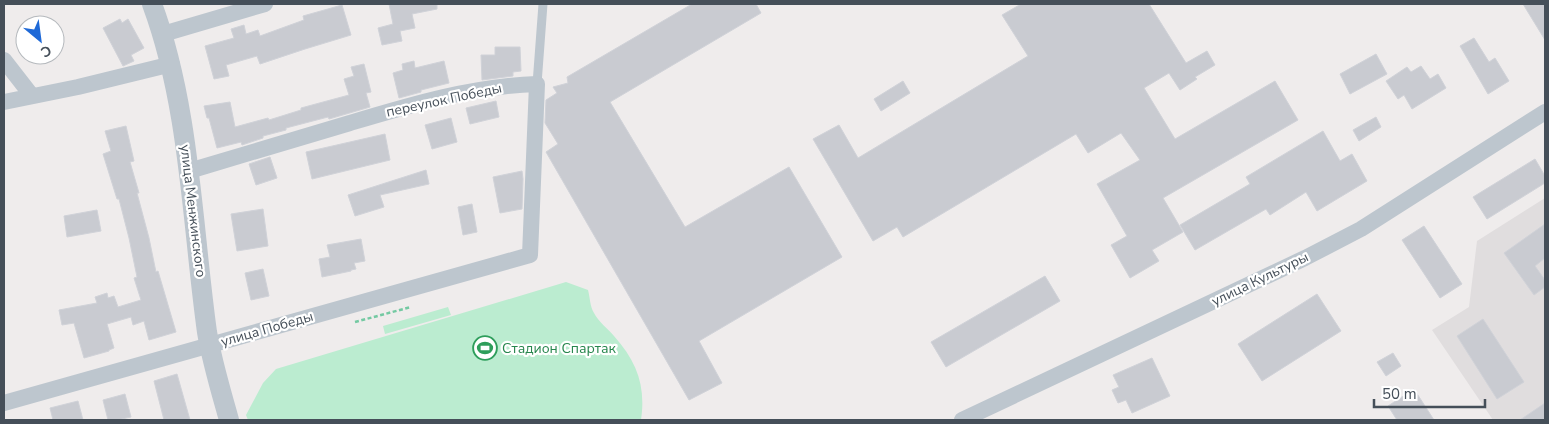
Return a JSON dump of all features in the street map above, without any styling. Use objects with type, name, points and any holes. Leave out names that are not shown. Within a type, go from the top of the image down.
[{"type":"street","name":"улица Менжинского","points":[[152,4],[164,34],[172,64],[188,171],[210,345],[229,420]]},
{"type":"street","points":[[164,34],[265,4]]},
{"type":"street","points":[[4,60],[32,96]]},
{"type":"street","points":[[4,102],[78,87],[172,64]]},
{"type":"street","name":"переулок Победы","points":[[188,171],[395,109],[469,92],[516,84],[537,84]]},
{"type":"street","name":"улица Победы","points":[[4,403],[530,255],[537,84]]},
{"type":"street","name":"улица Культуры","points":[[962,420],[1305,258],[1361,229],[1545,112]]},
{"type":"lane","points":[[537,84],[543,4]]},
{"type":"shaded area","points":[[1545,198],[1545,420],[1493,420],[1432,330],[1469,307],[1477,241]]},
{"type":"green space","name":"Стадион Спартак","points":[[566,282],[588,290],[596,316],[629,355],[641,385],[641,420],[248,420],[246,415],[263,383],[276,369]]},
{"type":"green space","points":[[448,307],[451,315],[385,334],[383,326]]},
{"type":"building","points":[[389,4],[437,4],[437,9],[412,14],[415,28],[400,31],[402,41],[382,45],[378,28],[393,24]]},
{"type":"building","points":[[692,4],[756,4],[761,13],[610,102],[685,227],[789,167],[842,257],[699,341],[722,383],[689,400],[546,152],[558,144],[545,123],[546,100],[557,93],[553,87],[568,83],[567,77]]},
{"type":"building","points":[[1021,4],[1149,4],[1186,63],[1207,51],[1215,65],[1195,77],[1197,79],[1180,90],[1169,73],[1144,88],[1175,139],[1275,81],[1298,120],[1163,198],[1183,232],[1152,250],[1159,261],[1130,278],[1111,245],[1127,236],[1097,184],[1140,160],[1121,133],[1088,153],[1076,134],[903,237],[897,227],[873,241],[813,139],[839,125],[858,158],[1028,56],[1002,15]]},
{"type":"building","points":[[1523,4],[1545,4],[1545,40]]},
{"type":"building","points":[[342,5],[351,35],[260,64],[257,56],[226,65],[229,76],[214,79],[205,46],[234,38],[231,29],[244,25],[246,34],[258,30],[260,36],[304,20],[303,16]]},
{"type":"building","points":[[120,19],[122,23],[128,19],[144,48],[131,55],[134,61],[123,66],[103,28]]},
{"type":"building","points":[[1474,38],[1489,62],[1495,58],[1509,81],[1488,94],[1460,46]]},
{"type":"building","points":[[495,47],[520,47],[521,71],[513,72],[513,76],[482,80],[481,55],[495,55]]},
{"type":"building","points":[[1376,54],[1387,74],[1350,94],[1340,74]]},
{"type":"building","points":[[414,61],[415,68],[444,61],[449,83],[399,98],[393,73],[403,70],[402,64]]},
{"type":"building","points":[[364,64],[371,92],[366,93],[370,107],[329,119],[328,117],[286,128],[286,130],[263,136],[263,138],[242,145],[241,142],[217,148],[204,106],[230,102],[235,127],[268,118],[269,120],[301,110],[301,108],[349,95],[344,79],[354,76],[351,67]]},
{"type":"building","points":[[1421,66],[1430,79],[1438,74],[1446,88],[1412,109],[1404,95],[1398,99],[1386,81],[1407,67],[1411,72]]},
{"type":"building","points":[[903,81],[910,93],[881,111],[874,99]]},
{"type":"building","points":[[496,101],[499,117],[470,124],[466,108]]},
{"type":"building","points":[[1376,117],[1381,127],[1359,141],[1353,130]]},
{"type":"building","points":[[451,118],[457,142],[432,149],[425,125]]},
{"type":"building","points":[[126,126],[134,161],[130,162],[139,193],[137,193],[156,272],[158,271],[176,332],[149,340],[144,321],[133,325],[131,317],[107,324],[114,348],[84,358],[74,323],[62,325],[59,310],[97,303],[95,297],[107,293],[108,298],[114,296],[118,307],[141,300],[134,278],[137,277],[119,199],[117,199],[103,154],[111,151],[105,131]]},
{"type":"building","points":[[1323,131],[1340,161],[1352,154],[1367,181],[1317,211],[1306,192],[1270,215],[1266,209],[1195,250],[1180,225],[1250,184],[1246,177]]},
{"type":"building","points":[[385,134],[390,160],[312,179],[306,152]]},
{"type":"building","points":[[270,157],[277,178],[256,185],[249,164]]},
{"type":"building","points":[[1535,159],[1545,176],[1545,183],[1487,219],[1473,197]]},
{"type":"building","points":[[426,170],[429,184],[380,195],[384,207],[355,216],[348,195]]},
{"type":"building","points":[[522,171],[522,209],[500,213],[493,177]]},
{"type":"building","points":[[472,204],[477,232],[463,235],[458,207]]},
{"type":"building","points":[[263,209],[268,246],[237,251],[231,214]]},
{"type":"building","points":[[97,210],[101,231],[67,237],[64,216]]},
{"type":"building","points":[[1545,224],[1545,258],[1535,266],[1545,280],[1545,287],[1534,295],[1504,253]]},
{"type":"building","points":[[1424,226],[1462,284],[1440,298],[1402,240]]},
{"type":"building","points":[[361,239],[365,261],[354,263],[356,269],[351,271],[322,277],[319,259],[330,257],[327,245]]},
{"type":"building","points":[[263,269],[269,296],[251,300],[245,273]]},
{"type":"building","points":[[1045,276],[1060,301],[946,367],[931,342]]},
{"type":"building","points":[[1317,294],[1341,331],[1262,381],[1238,344]]},
{"type":"building","points":[[1483,319],[1524,382],[1497,399],[1457,336]]},
{"type":"building","points":[[1393,353],[1401,366],[1386,376],[1377,362]]},
{"type":"building","points":[[1152,358],[1170,396],[1132,413],[1126,400],[1118,403],[1112,390],[1119,387],[1113,375]]},
{"type":"building","points":[[177,374],[190,420],[164,420],[154,381]]},
{"type":"building","points":[[1414,389],[1434,420],[1397,420],[1388,406]]},
{"type":"building","points":[[125,394],[131,417],[108,420],[103,400]]},
{"type":"building","points":[[78,401],[83,420],[53,420],[50,408]]},
{"type":"building","points":[[1545,403],[1545,420],[1520,420]]},
{"type":"place","name":"Стадион Спартак","points":[[485,348]]}]
